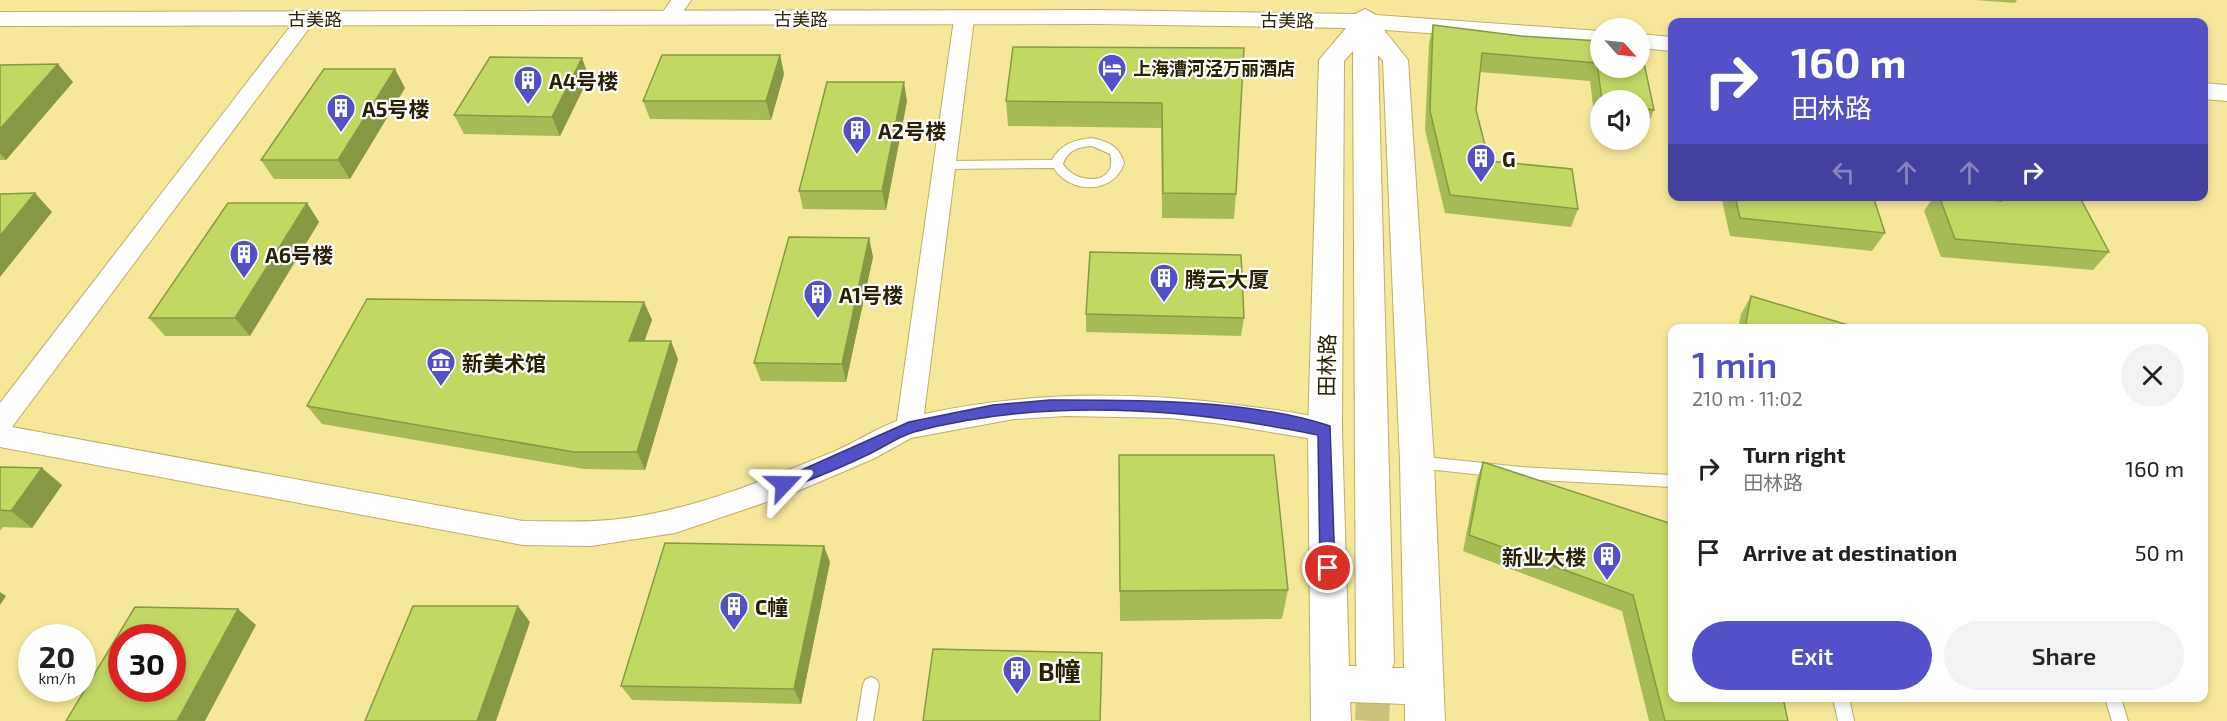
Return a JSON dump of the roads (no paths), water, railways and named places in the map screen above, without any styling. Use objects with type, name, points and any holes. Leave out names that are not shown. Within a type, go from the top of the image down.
[{"type":"street","name":"古美路","points":[[0,20],[306,19],[675,9],[964,19],[1365,10],[1590,37]]},
{"type":"street","points":[[1330,683],[1425,704],[1417,462],[1395,60],[1365,10]]},
{"type":"street","name":"田林路","points":[[1331,721],[1325,430],[1332,60],[1365,10]]},
{"type":"street","name":"田林路","points":[[1365,10],[1375,663]]},
{"type":"street","points":[[0,423],[306,19]]},
{"type":"street","points":[[909,427],[964,19]]},
{"type":"street","points":[[1650,42],[1668,44]]},
{"type":"street","points":[[2208,91],[2227,93]]},
{"type":"street","points":[[0,436],[523,533],[591,534],[664,522],[765,492],[861,452],[909,427],[993,410],[1050,405],[1147,405],[1258,417],[1325,430]]},
{"type":"lane","points":[[1092,142],[1115,152],[1119,165],[1112,176],[1095,183],[1084,184],[1065,177],[1057,164],[1063,151],[1071,146],[1092,142]]},
{"type":"lane","points":[[945,165],[1057,164]]},
{"type":"lane","points":[[1417,462],[1521,473],[1668,481]]},
{"type":"lane","points":[[865,721],[872,685]]},
{"type":"lane","points":[[1841,702],[1846,721]]},
{"type":"lane","points":[[2114,702],[2120,721]]},
{"type":"tunnel","points":[[1372,721],[1375,663]]},
{"type":"place","name":"上海漕河泾万丽酒店","points":[[1112,94]]},
{"type":"place","name":"A4号楼","points":[[528,106]]},
{"type":"place","name":"A5号楼","points":[[341,134]]},
{"type":"place","name":"A2号楼","points":[[857,156]]},
{"type":"place","name":"G","points":[[1481,184]]},
{"type":"place","name":"A6号楼","points":[[244,280]]},
{"type":"place","name":"腾云大厦","points":[[1164,304]]},
{"type":"place","name":"A1号楼","points":[[818,320]]},
{"type":"place","name":"新美术馆","points":[[441,388]]},
{"type":"place","name":"新业大楼","points":[[1607,582]]},
{"type":"place","name":"C幢","points":[[734,632]]},
{"type":"place","name":"B幢","points":[[1017,696]]}]
